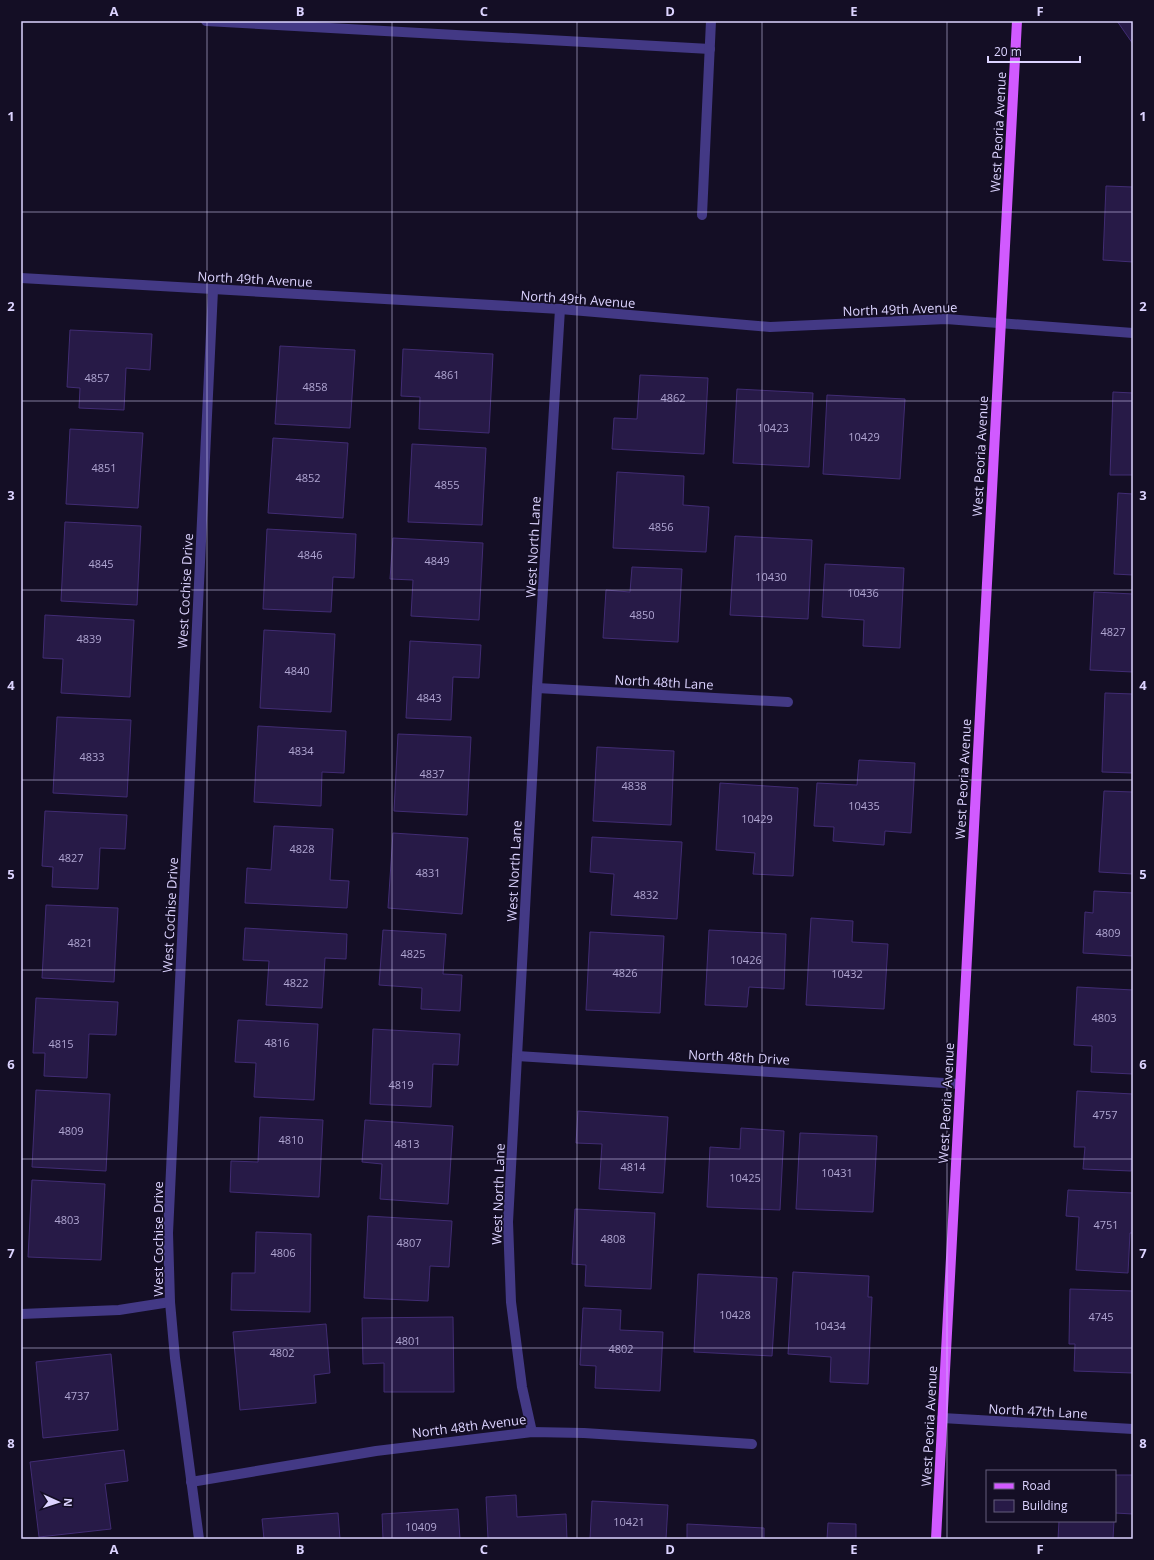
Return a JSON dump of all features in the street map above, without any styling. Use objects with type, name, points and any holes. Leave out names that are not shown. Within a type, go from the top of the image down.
[{"type":"main road","name":"West Peoria Avenue","points":[[936,1539],[1016,21]]},
{"type":"street","points":[[206,21],[330,24],[710,49]]},
{"type":"street","points":[[702,215],[711,21]]},
{"type":"street","name":"North 49th Avenue","points":[[21,278],[560,309],[770,327],[946,319],[1133,333]]},
{"type":"street","name":"West Cochise Drive","points":[[200,1539],[175,1358],[170,1302],[168,1233],[213,290]]},
{"type":"street","name":"West North Lane","points":[[532,1432],[522,1387],[511,1302],[508,1222],[537,688],[560,309]]},
{"type":"street","name":"North 48th Lane","points":[[537,688],[788,702]]},
{"type":"street","name":"North 48th Drive","points":[[517,1056],[960,1084]]},
{"type":"street","points":[[21,1314],[119,1310],[170,1302]]},
{"type":"street","name":"North 47th Lane","points":[[942,1418],[1133,1429]]},
{"type":"street","name":"North 48th Avenue","points":[[192,1482],[376,1451],[532,1432],[584,1433],[752,1444]]},
{"type":"building","points":[[1117,21],[1133,21],[1133,44]]},
{"type":"building","points":[[1106,186],[1133,187],[1133,262],[1103,260]]},
{"type":"building","points":[[70,330],[152,334],[150,370],[126,368],[124,410],[79,408],[80,388],[67,387]]},
{"type":"building","points":[[280,346],[355,350],[350,428],[275,424]]},
{"type":"building","points":[[403,349],[493,354],[489,433],[419,429],[420,397],[401,396]]},
{"type":"building","points":[[640,375],[708,378],[704,454],[612,449],[614,418],[637,419]]},
{"type":"building","points":[[737,389],[813,393],[809,467],[733,463]]},
{"type":"building","points":[[1113,392],[1133,393],[1133,475],[1110,475]]},
{"type":"building","points":[[827,395],[905,399],[900,479],[823,474]]},
{"type":"building","points":[[70,429],[143,433],[138,508],[66,504]]},
{"type":"building","points":[[273,438],[348,443],[343,518],[268,513]]},
{"type":"building","points":[[412,444],[486,448],[482,525],[408,522]]},
{"type":"building","points":[[617,472],[684,476],[683,505],[709,507],[706,552],[613,548]]},
{"type":"building","points":[[1118,493],[1133,494],[1133,575],[1114,574]]},
{"type":"building","points":[[65,522],[141,526],[137,605],[61,601]]},
{"type":"building","points":[[267,529],[356,534],[354,578],[333,577],[331,612],[263,609]]},
{"type":"building","points":[[735,536],[812,540],[808,619],[730,615]]},
{"type":"building","points":[[393,538],[483,543],[479,620],[411,616],[413,580],[390,579]]},
{"type":"building","points":[[825,564],[904,568],[900,648],[863,646],[864,620],[822,617]]},
{"type":"building","points":[[632,567],[682,569],[678,642],[603,638],[606,590],[630,592]]},
{"type":"building","points":[[1094,592],[1133,594],[1133,672],[1090,670]]},
{"type":"building","points":[[45,615],[134,620],[130,697],[61,693],[63,659],[43,658]]},
{"type":"building","points":[[264,630],[335,634],[331,712],[260,708]]},
{"type":"building","points":[[410,641],[481,645],[479,678],[453,677],[451,720],[406,718]]},
{"type":"building","points":[[1105,693],[1133,694],[1133,773],[1102,772]]},
{"type":"building","points":[[57,717],[131,720],[127,797],[53,793]]},
{"type":"building","points":[[258,726],[346,731],[344,773],[322,772],[321,806],[254,802]]},
{"type":"building","points":[[398,734],[471,737],[467,815],[394,811]]},
{"type":"building","points":[[597,747],[674,751],[671,825],[593,821]]},
{"type":"building","points":[[859,760],[915,763],[911,833],[885,831],[884,845],[833,841],[834,827],[814,826],[817,783],[857,785]]},
{"type":"building","points":[[720,783],[798,788],[793,876],[753,874],[755,853],[716,850]]},
{"type":"building","points":[[1104,791],[1133,792],[1133,874],[1099,872]]},
{"type":"building","points":[[45,811],[127,815],[125,849],[100,848],[98,889],[52,887],[53,867],[42,866]]},
{"type":"building","points":[[274,826],[333,829],[330,880],[349,881],[347,908],[245,903],[247,868],[271,870]]},
{"type":"building","points":[[393,833],[468,838],[462,914],[388,908]]},
{"type":"building","points":[[592,837],[682,842],[677,919],[611,915],[614,874],[590,872]]},
{"type":"building","points":[[1094,891],[1133,893],[1133,956],[1083,953],[1085,912],[1093,913]]},
{"type":"building","points":[[46,905],[118,908],[114,982],[42,978]]},
{"type":"building","points":[[811,918],[853,921],[852,942],[888,944],[884,1009],[806,1005]]},
{"type":"building","points":[[245,928],[347,934],[346,959],[325,958],[322,1008],[266,1005],[269,961],[243,960]]},
{"type":"building","points":[[383,930],[446,934],[443,974],[462,975],[460,1011],[421,1009],[422,988],[379,985]]},
{"type":"building","points":[[709,930],[786,934],[784,989],[749,987],[747,1007],[705,1005]]},
{"type":"building","points":[[590,932],[664,936],[660,1013],[586,1010]]},
{"type":"building","points":[[1077,987],[1133,990],[1133,1074],[1091,1072],[1092,1046],[1074,1045]]},
{"type":"building","points":[[36,998],[118,1002],[116,1035],[89,1034],[87,1078],[44,1076],[45,1053],[33,1053]]},
{"type":"building","points":[[238,1020],[318,1024],[314,1100],[254,1097],[256,1063],[235,1062]]},
{"type":"building","points":[[373,1029],[460,1034],[458,1065],[433,1064],[431,1107],[370,1104]]},
{"type":"building","points":[[36,1090],[110,1094],[106,1171],[32,1167]]},
{"type":"building","points":[[1077,1091],[1133,1094],[1131,1171],[1083,1169],[1085,1147],[1074,1147]]},
{"type":"building","points":[[578,1111],[668,1117],[663,1193],[599,1189],[602,1144],[576,1143]]},
{"type":"building","points":[[260,1117],[323,1120],[319,1197],[230,1192],[231,1161],[258,1162]]},
{"type":"building","points":[[365,1120],[453,1126],[448,1204],[380,1199],[382,1164],[362,1162]]},
{"type":"building","points":[[741,1128],[784,1131],[780,1210],[707,1207],[710,1147],[740,1149]]},
{"type":"building","points":[[800,1133],[877,1136],[873,1212],[796,1209]]},
{"type":"building","points":[[32,1180],[105,1184],[101,1260],[28,1257]]},
{"type":"building","points":[[1068,1190],[1133,1193],[1133,1233],[1130,1233],[1128,1273],[1076,1270],[1079,1217],[1066,1216]]},
{"type":"building","points":[[575,1209],[655,1213],[651,1289],[585,1286],[586,1265],[572,1264]]},
{"type":"building","points":[[368,1216],[452,1221],[449,1267],[430,1266],[428,1301],[364,1298]]},
{"type":"building","points":[[256,1232],[311,1234],[310,1312],[231,1310],[232,1273],[255,1273]]},
{"type":"building","points":[[793,1272],[869,1276],[868,1297],[872,1297],[868,1384],[830,1382],[831,1357],[788,1354]]},
{"type":"building","points":[[698,1274],[777,1278],[772,1356],[694,1352]]},
{"type":"building","points":[[1070,1289],[1133,1291],[1133,1373],[1074,1371],[1075,1344],[1069,1344]]},
{"type":"building","points":[[583,1308],[621,1310],[620,1330],[663,1332],[660,1391],[595,1388],[596,1366],[580,1365]]},
{"type":"building","points":[[453,1317],[454,1392],[384,1392],[384,1363],[363,1364],[362,1318]]},
{"type":"building","points":[[326,1324],[330,1373],[314,1375],[316,1403],[240,1410],[233,1332]]},
{"type":"building","points":[[111,1354],[118,1430],[43,1438],[36,1362]]},
{"type":"building","points":[[124,1450],[128,1481],[105,1484],[111,1529],[39,1537],[30,1462]]},
{"type":"building","points":[[1116,1475],[1133,1475],[1133,1514],[1116,1513]]},
{"type":"building","points":[[516,1495],[517,1517],[566,1514],[567,1539],[488,1539],[486,1497]]},
{"type":"building","points":[[592,1501],[668,1505],[666,1539],[590,1539]]},
{"type":"building","points":[[458,1509],[460,1539],[383,1539],[382,1514]]},
{"type":"building","points":[[338,1513],[340,1539],[264,1539],[262,1519]]},
{"type":"building","points":[[1059,1522],[1114,1522],[1113,1539],[1058,1539]]},
{"type":"building","points":[[828,1523],[856,1524],[856,1539],[827,1539]]},
{"type":"building","points":[[687,1524],[764,1528],[764,1539],[687,1539]]}]
